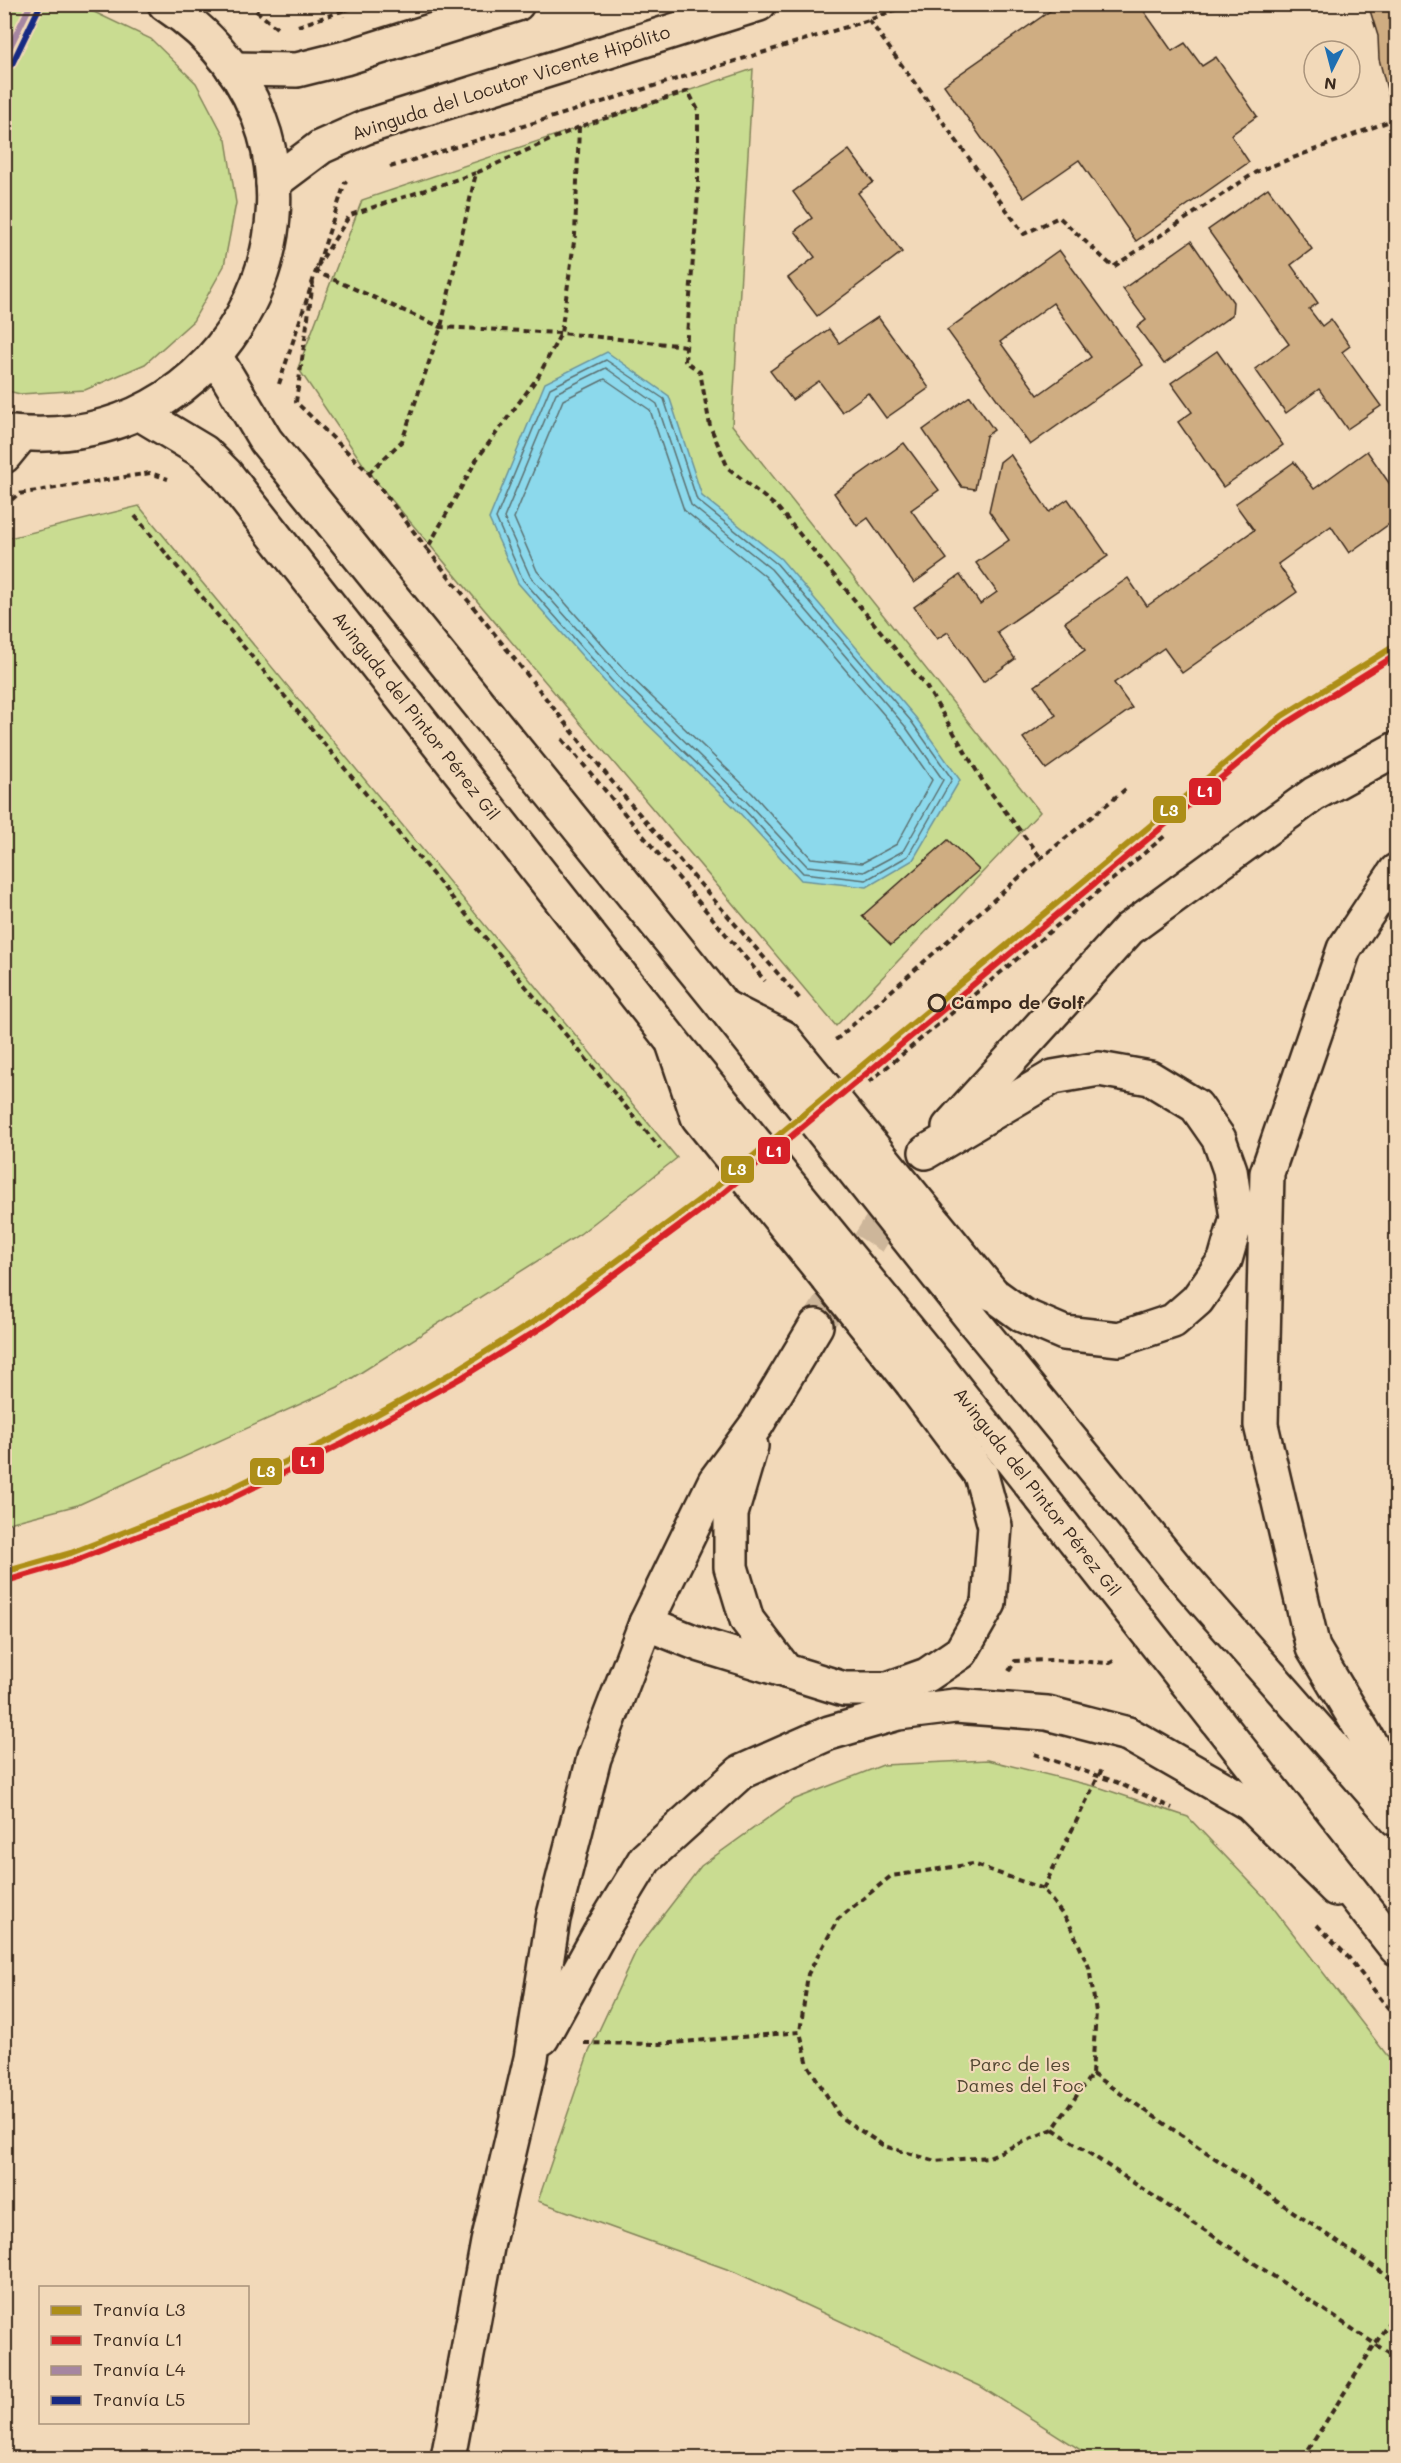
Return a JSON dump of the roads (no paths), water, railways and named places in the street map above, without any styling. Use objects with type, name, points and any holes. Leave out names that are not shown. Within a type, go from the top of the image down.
[{"type":"street","points":[[10,441],[81,430],[139,413],[176,391],[215,356],[243,318],[262,275],[272,230],[273,183],[269,153],[261,123],[249,95],[233,69],[210,40],[183,16],[165,4]]},
{"type":"street","points":[[233,69],[297,70],[345,58],[517,4]]},
{"type":"street","name":"Avinguda del Locutor Vicente Hipólito","points":[[273,183],[321,147],[376,124],[759,4]]},
{"type":"street","points":[[215,356],[266,441],[724,1007],[976,1324],[1179,1572],[1396,1819]]},
{"type":"street","name":"Avinguda del Pintor Pérez Gil","points":[[139,413],[204,452],[226,474],[672,1041],[924,1374],[1396,1949]]},
{"type":"street","points":[[724,1007],[783,1037],[993,1294],[1022,1315],[1064,1333],[1119,1339],[1173,1321],[1197,1300],[1225,1260],[1237,1218],[1230,1170],[1219,1139],[1196,1106],[1150,1078],[1099,1070],[1053,1077],[926,1152],[1129,929],[1314,794],[1396,749]]},
{"type":"street","points":[[1396,871],[1344,949],[1267,1173],[1261,1425],[1313,1648],[1396,1787]]},
{"type":"street","points":[[448,2458],[488,2242],[531,2058],[553,1919],[594,1758],[646,1623],[715,1482],[757,1424],[816,1326]]},
{"type":"street","name":"Avinguda del Pintor Pérez Gil","points":[[786,1671],[844,1689],[888,1689],[927,1675],[961,1652],[989,1603],[994,1526],[981,1475],[924,1374]]},
{"type":"street","points":[[757,1424],[731,1514],[731,1567],[747,1620],[786,1671]]},
{"type":"street","points":[[646,1623],[701,1645],[786,1671]]},
{"type":"street","points":[[531,2058],[600,1933],[645,1859],[741,1772],[829,1733],[898,1713],[943,1707],[1047,1713],[1128,1734],[1250,1804],[1396,1949]]},
{"type":"water","points":[[607,352],[669,396],[702,496],[781,559],[916,718],[960,780],[913,860],[867,887],[801,880],[736,809],[613,691],[518,583],[489,519],[545,383]]},
{"type":"tunnel","points":[[816,1326],[926,1152]]},
{"type":"tram line","name":"L4","points":[[4,59],[31,4]]},
{"type":"tram line","name":"L5","points":[[12,64],[39,8]]},
{"type":"tram line","name":"L3","points":[[4,1572],[71,1553],[214,1497],[336,1437],[457,1370],[544,1315],[710,1192],[1282,716],[1396,645]]},
{"type":"tram line","name":"L1","points":[[6,1581],[74,1561],[218,1505],[340,1445],[461,1378],[549,1323],[716,1199],[1287,723],[1396,655]]},
{"type":"place","name":"Campo de Golf","points":[[937,1003]]},
{"type":"park label","name":"Parc de les Dames del Foc","points":[[1020,2075]]}]
